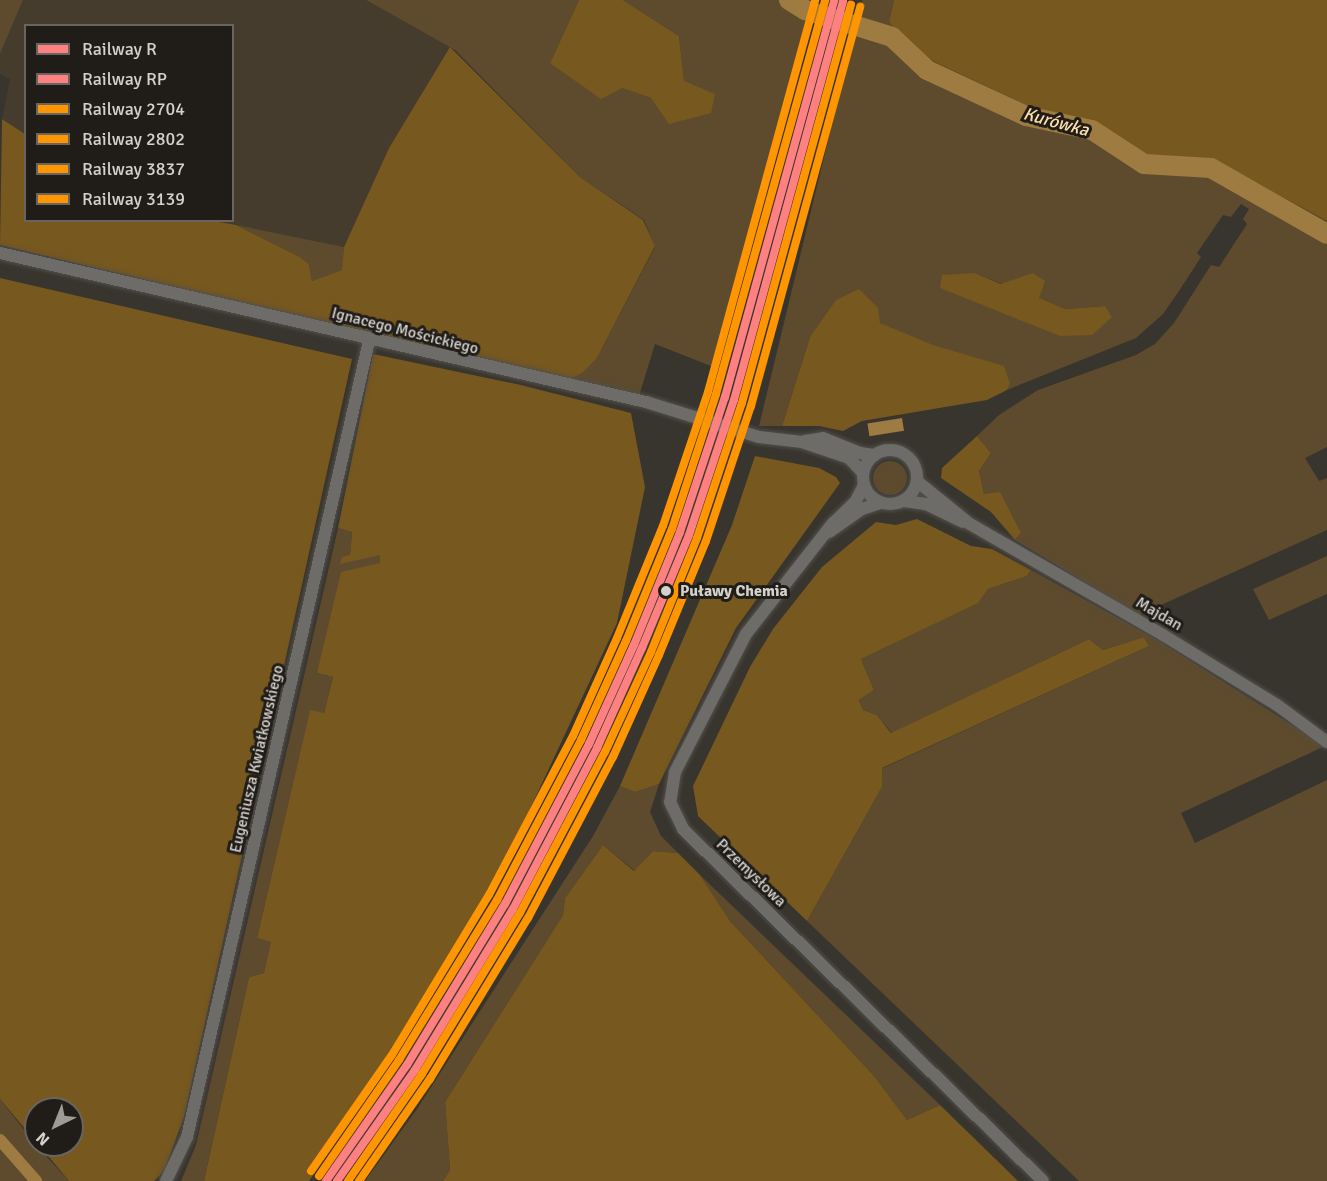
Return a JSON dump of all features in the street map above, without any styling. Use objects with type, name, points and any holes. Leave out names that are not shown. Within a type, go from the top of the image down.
[{"type":"street","name":"Ignacego Mościckiego","points":[[0,253],[369,341],[646,402],[759,437],[802,442],[850,459],[864,479]]},
{"type":"street","name":"Eugeniusza Kwiatkowskiego","points":[[166,1181],[187,1137],[369,341]]},
{"type":"street","name":"Ignacego Mościckiego","points":[[802,442],[823,438],[860,453],[875,455]]},
{"type":"street","points":[[888,450],[907,456],[915,465],[918,482],[904,501],[880,503],[864,479],[875,455],[888,450]]},
{"type":"street","name":"Przemysłowa","points":[[864,479],[856,501],[760,615],[734,655],[675,772],[669,796],[674,816],[706,853],[1043,1181]]},
{"type":"street","name":"Majdan","points":[[918,482],[970,524]]},
{"type":"street","name":"Majdan","points":[[904,501],[926,504],[970,524],[1163,635],[1277,705],[1327,742]]},
{"type":"street","name":"Przemysłowa","points":[[826,534],[862,509],[880,503]]},
{"type":"shaded area","points":[[0,0],[23,0],[0,54]]},
{"type":"shaded area","points":[[23,0],[366,0],[450,47],[389,148],[344,247],[218,222],[234,222],[234,24],[24,24],[24,133],[2,119],[10,79],[0,74],[0,54]]},
{"type":"shaded area","points":[[366,0],[579,0],[550,63],[651,98],[684,81],[679,36],[623,0],[816,0],[716,368],[655,344],[639,396],[610,386],[607,391],[566,381],[597,358],[655,247],[644,220],[580,177],[455,50]]},
{"type":"shaded area","points":[[579,0],[623,0],[679,36],[684,81],[715,94],[711,113],[669,124],[651,98],[622,88],[601,99],[550,63]]},
{"type":"shaded area","points":[[862,0],[894,0],[889,22],[916,53],[1028,106],[1096,123],[1141,155],[1213,160],[1327,221],[1327,447],[1305,458],[1319,481],[1327,478],[1327,530],[1139,615],[1015,540],[1021,533],[984,494],[979,471],[991,453],[977,436],[999,415],[1038,390],[1136,355],[1155,344],[1174,323],[1211,265],[1219,267],[1247,224],[1243,219],[1249,209],[1241,204],[1231,217],[1223,215],[1197,253],[1201,257],[1163,314],[1136,338],[1007,390],[1010,384],[880,323],[810,337],[782,426],[759,426]],"holes":[[[975,273],[1065,309],[1105,306],[1060,336]]]},
{"type":"shaded area","points":[[894,0],[1327,0],[1327,221],[1214,160],[1141,155],[1096,123],[1028,106],[916,53],[889,22]]},
{"type":"shaded area","points":[[450,47],[580,177],[643,220],[655,246],[597,358],[582,373],[566,381],[0,245],[2,119],[24,133],[24,222],[219,222],[236,225],[300,257],[309,264],[312,281],[342,270],[344,247],[389,148]]},
{"type":"shaded area","points":[[236,225],[344,247],[343,270],[312,281],[309,264],[300,257]]},
{"type":"shaded area","points":[[975,273],[1001,284],[1033,273],[1045,281],[1039,298],[1065,309],[1105,306],[1112,317],[1092,335],[1060,336],[940,288],[942,275]]},
{"type":"shaded area","points":[[0,278],[352,359],[184,1117],[164,1171],[154,1181],[69,1181],[49,1157],[84,1157],[84,1097],[24,1097],[24,1128],[0,1099]]},
{"type":"shaded area","points":[[859,289],[878,308],[880,323],[933,345],[1004,366],[1010,384],[1007,390],[987,400],[862,421],[843,431],[819,426],[782,426],[810,337],[836,300]]},
{"type":"shaded area","points":[[373,354],[521,385],[631,413],[645,487],[617,623],[509,854],[376,1085],[309,1181],[204,1181],[249,977],[264,973],[271,942],[257,938],[310,710],[324,713],[333,677],[317,673],[341,572],[380,563],[380,555],[340,564],[342,557],[350,555],[352,532],[338,528]]},
{"type":"shaded area","points":[[902,418],[904,431],[869,436],[867,423]]},
{"type":"shaded area","points":[[706,429],[736,442],[728,439],[675,587],[581,800],[512,928],[411,1090],[347,1181],[321,1181],[464,967],[586,742],[675,534],[710,433]]},
{"type":"shaded area","points":[[977,436],[991,453],[979,471],[984,494],[1000,492],[1021,533],[1015,540],[991,512],[941,478],[942,468]]},
{"type":"shaded area","points":[[755,456],[819,468],[836,477],[840,483],[736,628],[659,784],[635,792],[620,786],[732,525]]},
{"type":"shaded area","points":[[890,461],[902,466],[907,478],[902,490],[890,495],[878,490],[873,478],[878,466]]},
{"type":"shaded area","points":[[917,519],[971,546],[992,549],[1031,570],[1027,576],[988,589],[978,603],[861,659],[874,690],[859,700],[863,710],[877,715],[891,733],[1089,639],[1103,650],[1144,637],[1149,646],[882,768],[882,787],[807,921],[698,816],[693,786],[750,667],[773,629],[822,567],[876,522],[896,525]]},
{"type":"shaded area","points":[[338,528],[352,532],[350,555],[381,555],[380,564],[317,673],[333,677],[324,713],[310,711],[257,938],[272,942],[264,973],[249,977],[204,1181],[181,1181],[196,1145]]},
{"type":"shaded area","points":[[1327,556],[1327,594],[1269,620],[1253,589]]},
{"type":"shaded area","points":[[1031,570],[1156,639],[1325,746],[1181,813],[1195,843],[1327,780],[1327,1181],[1079,1181],[807,921],[882,787],[881,769],[1149,646],[1144,637],[1103,650],[1089,639],[892,733],[877,715],[863,710],[859,700],[874,690],[861,659],[977,603],[988,589],[1027,576]]},
{"type":"shaded area","points":[[659,784],[650,812],[661,836],[678,853],[653,851],[635,871],[603,845],[565,898],[563,915],[445,1102],[450,1170],[443,1181],[365,1181],[417,1109],[593,836],[620,786],[635,792]]},
{"type":"shaded area","points":[[603,845],[634,871],[653,851],[678,853],[700,875],[730,921],[875,1077],[907,1120],[940,1105],[1018,1181],[443,1181],[450,1170],[445,1102],[563,915],[565,898]]},
{"type":"shaded area","points":[[700,875],[940,1105],[907,1120],[875,1077],[730,921]]},
{"type":"shaded area","points":[[0,1099],[24,1130],[24,1157],[47,1157],[69,1181],[0,1181]]},
{"type":"waterway","name":"Kurówka","points":[[789,0],[805,10],[892,37],[927,70],[1026,116],[1092,130],[1144,164],[1211,168],[1327,234]]},
{"type":"waterway","points":[[0,1140],[36,1181]]},
{"type":"rail line","name":"3837","points":[[311,1171],[392,1055],[489,895],[573,736],[617,638],[663,526],[708,392],[815,0]]},
{"type":"rail line","name":"2704","points":[[319,1176],[399,1060],[497,900],[581,740],[626,641],[672,529],[716,394],[825,0]]},
{"type":"rail line","name":"R","points":[[326,1181],[407,1065],[505,904],[589,744],[634,645],[680,532],[725,397],[834,0]]},
{"type":"rail line","name":"RP","points":[[337,1181],[415,1070],[513,909],[597,748],[642,648],[689,535],[734,400],[843,2]]},
{"type":"rail line","name":"2802","points":[[348,1181],[422,1074],[520,913],[605,752],[651,652],[697,538],[742,403],[851,5]]},
{"type":"rail line","name":"3139","points":[[359,1181],[430,1079],[528,918],[613,757],[659,655],[706,541],[751,406],[860,7]]},
{"type":"place","name":"Puławy Chemia","points":[[666,591]]}]
